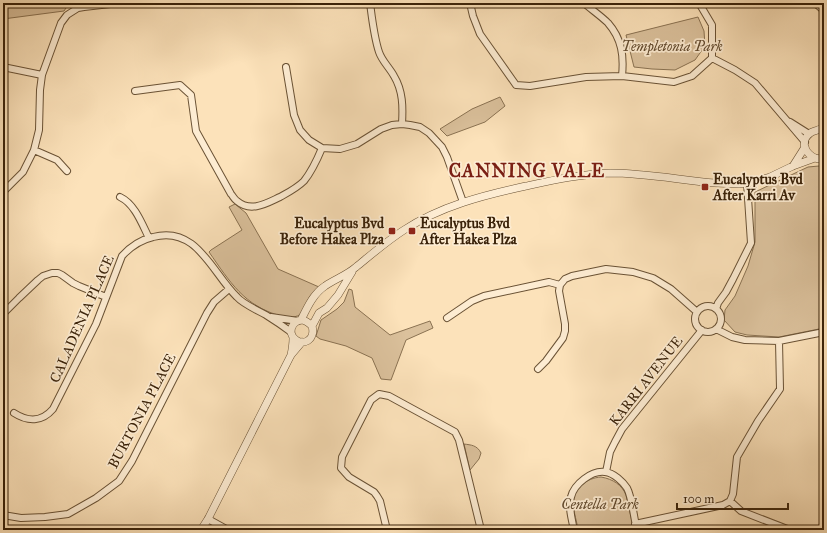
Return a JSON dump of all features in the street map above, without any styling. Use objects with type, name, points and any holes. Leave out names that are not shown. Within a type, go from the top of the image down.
[{"type":"street","points":[[3,192],[23,172],[34,150],[39,130],[42,75],[61,23],[67,15],[78,8],[119,3]]},
{"type":"street","points":[[370,3],[379,51],[399,87],[402,103],[402,124]]},
{"type":"street","points":[[470,3],[480,34],[516,84],[530,86],[586,77],[622,76],[674,82],[692,76],[712,58],[712,25],[699,3]]},
{"type":"street","points":[[584,3],[608,24],[620,41],[624,61],[622,76]]},
{"type":"street","points":[[815,3],[822,9]]},
{"type":"street","points":[[712,58],[755,83],[805,144]]},
{"type":"street","points":[[3,67],[42,75]]},
{"type":"street","points":[[286,67],[294,115],[300,130],[309,140],[322,148],[340,149],[357,144],[382,129],[392,125],[402,124],[420,127],[429,132],[442,147],[463,202]]},
{"type":"street","points":[[136,91],[180,85],[191,95],[196,131],[231,194],[237,202],[245,206],[254,207],[265,205],[292,190],[303,181],[313,168],[322,148]]},
{"type":"street","points":[[786,119],[809,134]]},
{"type":"street","points":[[822,129],[809,134],[806,137],[805,144],[806,152],[810,155],[819,159],[824,158]]},
{"type":"street","points":[[793,166],[805,144]]},
{"type":"street","points":[[34,150],[57,160],[67,171]]},
{"type":"street","points":[[299,321],[308,305],[325,286],[355,268],[405,229],[433,214],[463,202],[502,191],[579,175],[623,174],[715,183],[747,183],[770,177],[815,158]]},
{"type":"street","points":[[716,309],[751,243],[747,183]]},
{"type":"street","points":[[120,197],[125,199],[132,208],[149,238]]},
{"type":"street","name":"CALADENIA PLACE","points":[[14,413],[24,418],[33,419],[42,418],[53,409],[91,335],[122,256],[134,244],[149,238],[164,235],[177,236],[195,246],[205,256],[238,299],[268,316],[292,335]]},
{"type":"street","points":[[292,335],[297,341],[302,342],[310,339],[313,330],[312,326],[319,313],[327,308],[338,295],[355,268]]},
{"type":"street","points":[[538,369],[564,338],[565,324],[559,298],[560,285],[572,276],[606,269],[633,272],[653,278],[671,289],[697,312],[708,306],[716,309],[720,316],[719,325],[716,328],[732,337],[746,340],[779,341],[824,332]]},
{"type":"street","points":[[3,314],[38,280],[43,276],[52,273],[58,273],[79,286],[106,297]]},
{"type":"street","points":[[447,318],[472,301],[484,296],[549,282],[560,285]]},
{"type":"street","name":"BURTONIA PLACE","points":[[3,515],[21,518],[68,514],[96,498],[119,481],[132,462],[207,313],[214,302],[229,289]]},
{"type":"street","name":"KARRI AVENUE","points":[[697,312],[696,324],[698,328],[709,332],[716,328]]},
{"type":"street","name":"CALADENIA PLACE","points":[[268,316],[299,321]]},
{"type":"street","points":[[291,355],[293,324],[299,321],[306,321],[312,326]]},
{"type":"street","name":"KARRI AVENUE","points":[[606,472],[610,452],[622,428],[702,330]]},
{"type":"street","points":[[574,530],[570,498],[575,487],[584,478],[597,473],[606,472],[615,476],[626,487],[629,493],[636,527],[723,505],[730,501],[733,494],[737,457],[758,421],[780,389],[779,341]]},
{"type":"street","points":[[200,530],[208,519],[291,355],[302,342]]},
{"type":"street","points":[[387,530],[380,500],[374,492],[348,477],[341,468],[342,457],[363,414],[371,400],[379,394],[389,396],[455,432],[459,440],[481,530]]},
{"type":"street","points":[[730,501],[741,511],[790,530]]},
{"type":"street","points":[[208,519],[228,530]]},
{"type":"street","points":[[822,530],[824,521]]},
{"type":"green space","points":[[3,3],[79,3],[68,5],[64,11],[3,19]]},
{"type":"green space","name":"Templetonia Park","points":[[698,17],[704,31],[705,46],[695,60],[675,70],[634,67],[626,35]]},
{"type":"green space","points":[[500,97],[505,106],[485,122],[447,136],[440,129],[472,109]]},
{"type":"green space","points":[[819,166],[824,168],[824,328],[779,337],[747,335],[735,332],[724,320],[725,310],[735,296],[748,266],[755,242],[755,192],[808,167]]},
{"type":"green space","points":[[235,204],[246,213],[278,269],[319,287],[310,296],[305,309],[300,315],[284,317],[268,312],[257,306],[239,292],[231,283],[209,252],[242,230],[229,207]]},
{"type":"green space","points":[[349,289],[352,290],[355,307],[390,335],[430,321],[433,328],[406,340],[391,380],[381,379],[372,358],[346,346],[320,339],[316,336],[321,320],[344,302]]},
{"type":"green space","points":[[464,444],[476,447],[481,453],[479,459],[470,470]]},
{"type":"green space","name":"Centella Park","points":[[601,477],[616,483],[624,491],[634,530],[578,530],[573,505],[575,494],[581,485],[591,479]]},
{"type":"place","name":"Eucalyptus Bvd After Karri Av","points":[[705,187]]},
{"type":"place","name":"Eucalyptus Bvd Before Hakea Plza","points":[[392,231]]},
{"type":"place","name":"Eucalyptus Bvd After Hakea Plza","points":[[412,231]]},
{"type":"district","name":"CANNING VALE","points":[[527,171]]}]
